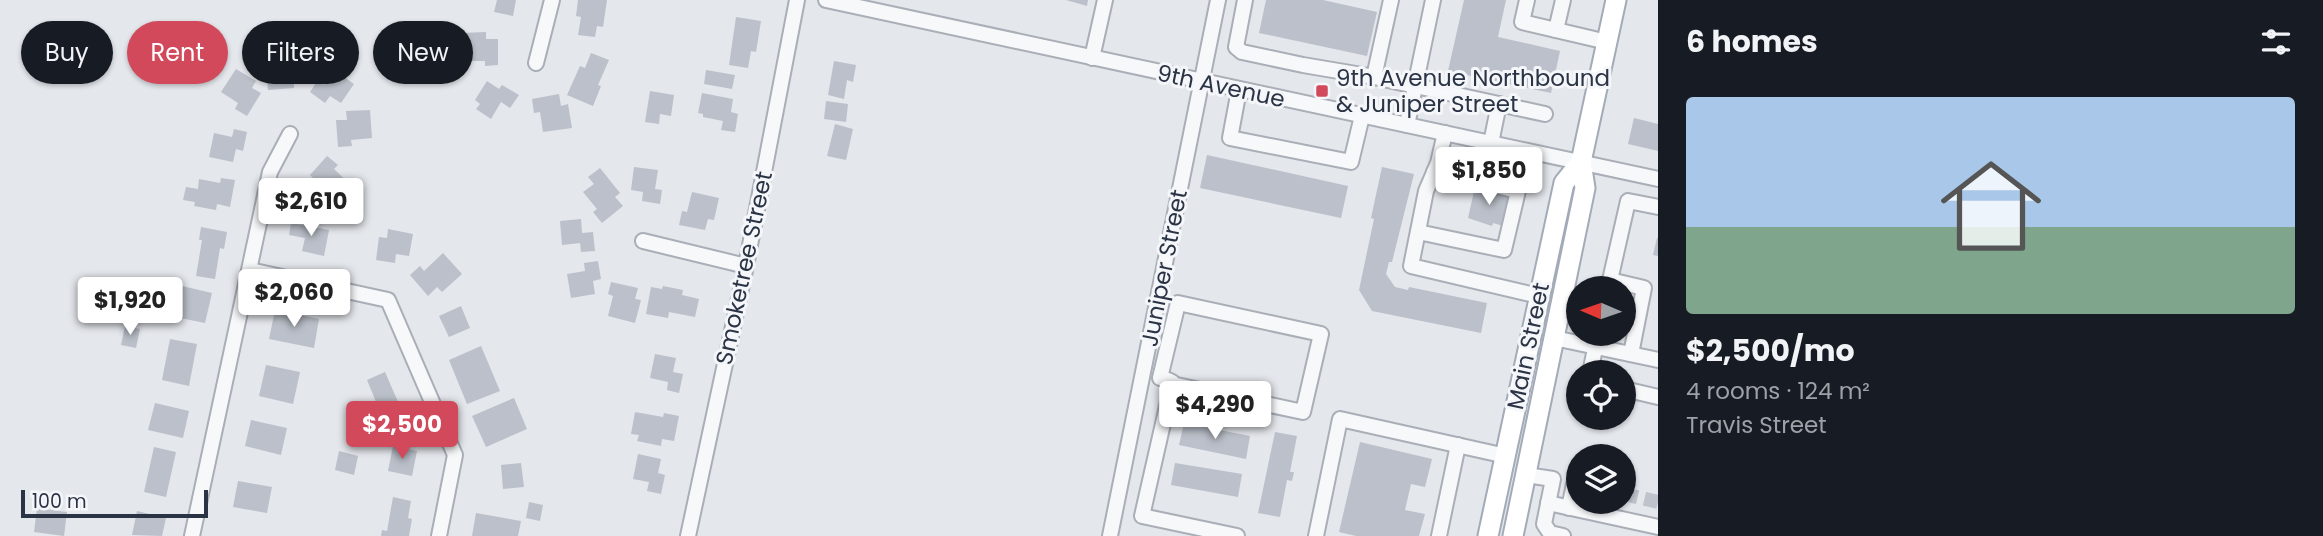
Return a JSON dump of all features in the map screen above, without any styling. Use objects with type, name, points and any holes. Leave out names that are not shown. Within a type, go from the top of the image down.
[{"type":"main road","name":"Main Street","points":[[1513,536],[1585,188],[1581,162],[1616,0]]},
{"type":"main road","name":"Main Street","points":[[1488,536],[1564,183],[1581,162]]},
{"type":"main road","points":[[1499,536],[1508,495],[1505,460]]},
{"type":"street","points":[[536,63],[552,0]]},
{"type":"street","name":"Smoketree Street","points":[[688,536],[746,266],[797,0]]},
{"type":"street","name":"9th Avenue","points":[[826,0],[878,6],[1092,58],[1658,179]]},
{"type":"street","points":[[1092,58],[1105,0]]},
{"type":"street","name":"Juniper Street","points":[[1111,536],[1218,0]]},
{"type":"street","points":[[1245,0],[1236,47],[1242,52],[1545,114]]},
{"type":"street","points":[[1374,77],[1391,0]]},
{"type":"street","points":[[1407,125],[1433,0]]},
{"type":"street","points":[[1527,0],[1522,22],[1607,42]]},
{"type":"street","points":[[1556,30],[1563,0]]},
{"type":"street","points":[[1239,90],[1230,138],[1351,162],[1362,116]]},
{"type":"street","points":[[1491,143],[1499,104]]},
{"type":"street","points":[[192,536],[270,172],[290,134]]},
{"type":"street","points":[[1445,134],[1426,191],[1410,266],[1539,296]]},
{"type":"street","points":[[1418,232],[1504,250],[1518,191],[1434,172]]},
{"type":"street","points":[[1611,276],[1628,201],[1658,207]]},
{"type":"street","points":[[643,241],[746,266]]},
{"type":"street","points":[[250,270],[388,300],[455,455],[439,536]]},
{"type":"street","points":[[1636,287],[1644,288],[1636,329]]},
{"type":"street","points":[[1142,516],[1166,381],[1178,303],[1321,334],[1303,412],[1166,381],[1143,373]]},
{"type":"street","points":[[1554,338],[1566,339]]},
{"type":"street","points":[[1609,346],[1658,360]]},
{"type":"street","points":[[1631,354],[1633,346]]},
{"type":"street","points":[[1636,392],[1658,397]]},
{"type":"street","points":[[1316,536],[1340,419],[1458,445],[1505,460]]},
{"type":"street","points":[[1439,536],[1458,445]]},
{"type":"street","points":[[1526,475],[1553,480],[1544,524],[1550,533],[1563,536]]},
{"type":"street","points":[[1548,503],[1566,507]]},
{"type":"street","points":[[1117,509],[1237,536]]},
{"type":"street","points":[[1597,514],[1658,527]]},
{"type":"building","points":[[497,0],[516,0],[513,16],[494,12]]},
{"type":"building","points":[[578,0],[607,0],[603,27],[597,26],[595,37],[578,35],[581,17],[576,16]]},
{"type":"building","points":[[1066,0],[1088,0],[1087,6]]},
{"type":"building","points":[[1266,0],[1323,0],[1377,12],[1367,56],[1259,33]]},
{"type":"building","points":[[1464,0],[1506,0],[1498,37],[1560,51],[1551,93],[1448,71]]},
{"type":"building","points":[[736,17],[761,21],[756,52],[751,51],[748,68],[729,65]]},
{"type":"building","points":[[486,32],[486,39],[498,39],[498,65],[485,66],[485,61],[473,61],[473,33]]},
{"type":"building","points":[[591,53],[609,60],[598,85],[601,86],[593,106],[567,95],[580,66],[585,68]]},
{"type":"building","points":[[834,61],[856,65],[853,82],[847,80],[844,99],[828,95]]},
{"type":"building","points":[[236,69],[242,73],[242,84],[254,84],[252,88],[261,93],[247,116],[235,109],[238,103],[221,92]]},
{"type":"building","points":[[706,70],[735,75],[732,89],[704,84]]},
{"type":"building","points":[[487,81],[499,89],[502,85],[519,95],[510,108],[501,102],[491,119],[476,109],[480,104],[475,100]]},
{"type":"building","points":[[268,84],[294,84],[294,88],[268,90]]},
{"type":"building","points":[[315,84],[354,84],[341,103],[330,96],[325,103],[310,92]]},
{"type":"building","points":[[650,91],[674,95],[671,116],[660,114],[659,124],[645,122]]},
{"type":"building","points":[[702,93],[733,99],[731,112],[738,114],[735,132],[721,130],[723,121],[703,117],[703,114],[698,113]]},
{"type":"building","points":[[559,94],[561,106],[568,104],[572,128],[543,132],[540,112],[534,113],[532,99]]},
{"type":"building","points":[[826,101],[848,104],[846,122],[824,119]]},
{"type":"building","points":[[370,110],[372,138],[351,140],[352,146],[338,147],[336,120],[347,120],[346,111]]},
{"type":"building","points":[[1634,118],[1658,124],[1658,151],[1628,144]]},
{"type":"building","points":[[835,124],[853,129],[846,160],[827,156]]},
{"type":"building","points":[[234,129],[247,132],[243,151],[236,149],[233,162],[209,157],[214,133],[232,137]]},
{"type":"building","points":[[1207,155],[1348,186],[1341,218],[1200,188]]},
{"type":"building","points":[[327,156],[338,165],[334,169],[354,188],[335,208],[314,188],[318,183],[310,175]]},
{"type":"building","points":[[634,167],[658,170],[655,189],[662,190],[660,204],[642,201],[643,192],[631,190]]},
{"type":"building","points":[[1382,167],[1414,174],[1392,262],[1389,262],[1386,274],[1395,287],[1408,290],[1409,287],[1487,303],[1481,333],[1372,311],[1359,290]]},
{"type":"building","points":[[600,168],[620,193],[615,197],[623,206],[602,223],[593,212],[597,209],[583,192],[594,184],[588,177]]},
{"type":"building","points":[[221,178],[235,180],[230,207],[217,204],[216,210],[194,206],[195,202],[183,200],[186,187],[198,189],[199,179],[220,183]]},
{"type":"building","points":[[1475,187],[1510,194],[1503,226],[1493,223],[1492,226],[1468,218]]},
{"type":"building","points":[[692,192],[719,198],[714,220],[708,219],[705,230],[679,225],[682,211],[687,212]]},
{"type":"building","points":[[581,219],[582,233],[593,232],[595,251],[581,252],[580,243],[562,245],[560,221]]},
{"type":"building","points":[[291,223],[329,230],[324,256],[302,251],[305,238],[289,235]]},
{"type":"building","points":[[201,227],[227,232],[224,249],[220,248],[215,279],[196,276],[202,240],[199,240]]},
{"type":"building","points":[[388,229],[413,234],[409,256],[396,254],[395,263],[376,260],[379,237],[387,238]]},
{"type":"building","points":[[1658,238],[1658,256],[1653,255]]},
{"type":"building","points":[[443,253],[462,274],[442,292],[437,287],[428,296],[410,275],[420,266],[424,271]]},
{"type":"building","points":[[598,261],[601,279],[593,281],[595,294],[571,298],[567,274],[585,271],[584,263]]},
{"type":"building","points":[[611,282],[638,288],[635,299],[641,300],[635,323],[608,316],[613,296],[608,294]]},
{"type":"building","points":[[182,286],[212,293],[205,323],[175,317]]},
{"type":"building","points":[[663,286],[683,290],[682,295],[699,299],[695,317],[669,312],[668,318],[646,314],[651,287],[662,289]]},
{"type":"building","points":[[461,306],[470,328],[449,337],[439,316]]},
{"type":"building","points":[[275,310],[319,319],[314,348],[269,339]]},
{"type":"building","points":[[125,326],[140,329],[136,348],[121,345]]},
{"type":"building","points":[[170,339],[197,344],[189,386],[162,380]]},
{"type":"building","points":[[481,346],[500,391],[467,404],[449,360]]},
{"type":"building","points":[[655,354],[676,358],[673,372],[683,374],[679,393],[667,390],[668,382],[650,378]]},
{"type":"building","points":[[266,365],[300,372],[293,404],[259,396]]},
{"type":"building","points":[[385,372],[405,418],[386,426],[367,380]]},
{"type":"building","points":[[514,398],[527,429],[486,447],[472,416]]},
{"type":"building","points":[[155,403],[189,411],[183,438],[148,430]]},
{"type":"building","points":[[635,412],[663,417],[664,413],[679,416],[674,441],[662,439],[661,446],[637,441],[639,435],[631,434]]},
{"type":"building","points":[[251,420],[287,428],[281,455],[245,446]]},
{"type":"building","points":[[1184,423],[1250,436],[1246,459],[1179,445]]},
{"type":"building","points":[[1275,432],[1297,436],[1290,472],[1294,472],[1292,481],[1287,480],[1280,517],[1258,513]]},
{"type":"building","points":[[1360,442],[1432,459],[1425,487],[1411,484],[1405,510],[1425,514],[1419,536],[1356,536],[1339,532]]},
{"type":"building","points":[[393,446],[417,451],[412,476],[388,471]]},
{"type":"building","points":[[154,447],[176,452],[166,497],[144,492]]},
{"type":"building","points":[[339,451],[358,456],[354,475],[335,470]]},
{"type":"building","points":[[638,454],[661,459],[658,473],[665,475],[661,494],[647,491],[649,482],[633,479]]},
{"type":"building","points":[[521,463],[524,487],[503,489],[501,465]]},
{"type":"building","points":[[1175,463],[1242,474],[1238,497],[1171,485]]},
{"type":"building","points":[[238,481],[272,487],[267,513],[233,507]]},
{"type":"building","points":[[393,497],[411,501],[409,536],[381,536],[382,530],[387,531]]},
{"type":"building","points":[[529,502],[543,505],[540,521],[526,518]]},
{"type":"building","points":[[37,508],[67,512],[64,536],[34,532]]},
{"type":"building","points":[[137,511],[166,518],[162,536],[132,535]]},
{"type":"building","points":[[476,513],[521,521],[518,536],[472,536]]},
{"type":"tunnel","points":[[1636,497],[1658,502]]},
{"type":"place","name":"9th Avenue Northbound & Juniper Street","points":[[1322,91]]}]
